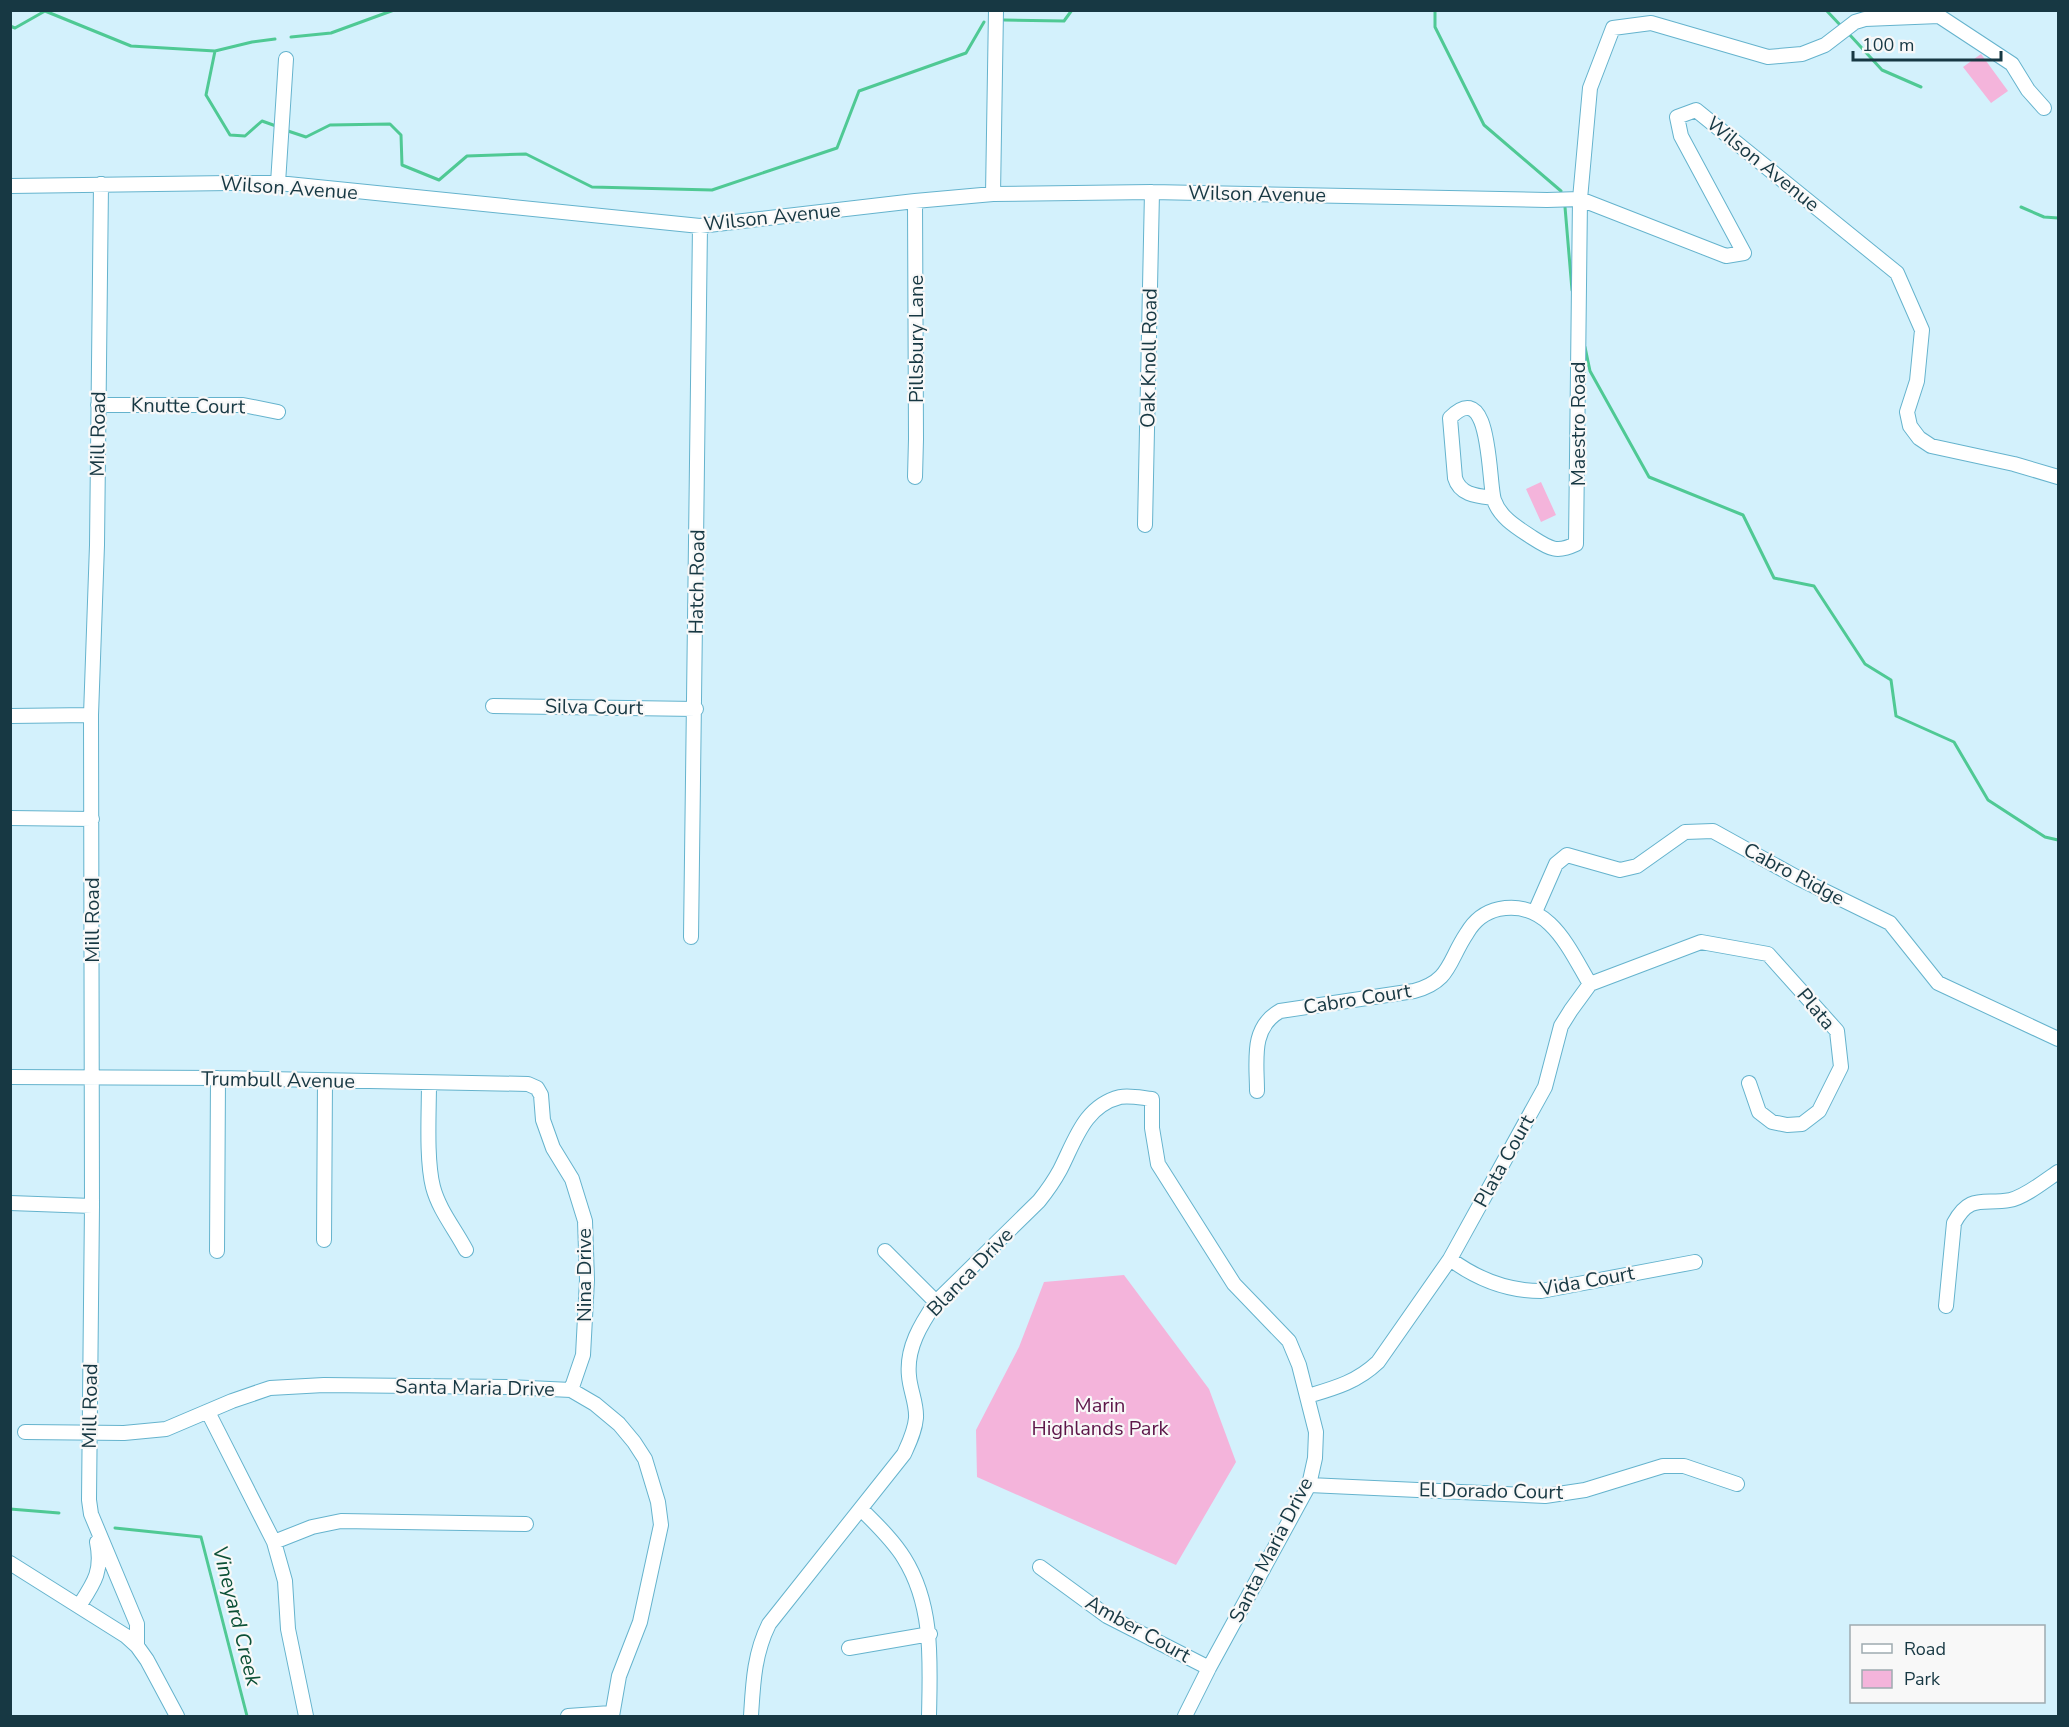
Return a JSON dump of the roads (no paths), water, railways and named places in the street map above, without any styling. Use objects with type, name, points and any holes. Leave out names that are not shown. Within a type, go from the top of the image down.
[{"type":"street","points":[[993,194],[996,10]]},
{"type":"street","points":[[1580,199],[1590,88],[1613,28],[1652,23],[1768,57],[1802,54],[1832,40],[1855,22],[1865,19],[1939,16],[2012,64],[2028,90],[2044,108]]},
{"type":"street","points":[[278,183],[286,59]]},
{"type":"street","name":"Wilson Avenue","points":[[10,186],[278,183],[700,226],[993,194],[1152,192],[1580,199],[1726,256],[1744,253],[1681,136],[1677,117],[1696,110],[1897,273],[1922,330],[1917,381],[1907,412],[1910,426],[1918,438],[1931,446],[2014,464],[2058,477]]},
{"type":"street","name":"Mill Road","points":[[101,184],[97,545],[91,715],[92,1206],[89,1500],[91,1514],[137,1624],[137,1646]]},
{"type":"street","name":"Oak Knoll Road","points":[[1145,525],[1152,192]]},
{"type":"street","name":"Maestro Road","points":[[1493,498],[1476,496],[1457,486],[1450,418],[1457,411],[1468,408],[1477,412],[1482,423],[1486,434],[1493,498],[1505,517],[1545,546],[1557,550],[1576,544],[1580,199]]},
{"type":"street","name":"Pillsbury Lane","points":[[915,201],[915,477]]},
{"type":"street","name":"Hatch Road","points":[[691,937],[696,709],[700,226]]},
{"type":"street","name":"Knutte Court","points":[[98,405],[243,405],[278,412]]},
{"type":"street","name":"Silva Court","points":[[493,706],[696,709]]},
{"type":"street","points":[[10,716],[91,715]]},
{"type":"street","points":[[10,818],[92,819]]},
{"type":"street","name":"Cabro Ridge","points":[[1535,912],[1556,864],[1567,855],[1620,870],[1637,866],[1685,832],[1713,831],[1798,878],[1890,923],[1938,983],[2058,1039]]},
{"type":"street","name":"Cabro Court","points":[[1257,1091],[1260,1030],[1272,1016],[1280,1011],[1425,988],[1441,978],[1467,931],[1479,918],[1494,910],[1514,906],[1535,912]]},
{"type":"street","points":[[1535,912],[1552,926],[1590,984]]},
{"type":"street","name":"Plata","points":[[1590,984],[1701,942],[1768,954],[1837,1032],[1841,1067],[1819,1111],[1802,1124],[1787,1125],[1772,1122],[1759,1112],[1749,1083]]},
{"type":"street","name":"Plata Court","points":[[1308,1396],[1346,1384],[1364,1375],[1378,1362],[1450,1259],[1545,1087],[1561,1026],[1590,984]]},
{"type":"street","name":"Trumbull Avenue","points":[[10,1077],[218,1078],[528,1084],[537,1088],[541,1095]]},
{"type":"street","points":[[217,1251],[218,1078]]},
{"type":"street","points":[[324,1240],[325,1081]]},
{"type":"street","points":[[429,1083],[430,1169],[433,1186],[444,1213],[466,1250]]},
{"type":"street","name":"Nina Drive","points":[[541,1095],[543,1120],[549,1139],[572,1179],[585,1221],[587,1280],[584,1355],[571,1390]]},
{"type":"street","name":"Blanca Drive","points":[[751,1716],[755,1663],[762,1638],[769,1624],[904,1454],[914,1432],[916,1417],[909,1375],[910,1356],[916,1336],[936,1302],[1039,1201],[1052,1184],[1088,1117],[1105,1102],[1122,1096],[1152,1099]]},
{"type":"street","name":"Santa Maria Drive","points":[[1152,1099],[1152,1128],[1158,1164],[1234,1284],[1289,1341],[1299,1365],[1316,1432],[1315,1458],[1310,1485],[1185,1716]]},
{"type":"street","points":[[1946,1306],[1954,1223],[1961,1210],[1976,1202],[2012,1200],[2058,1172]]},
{"type":"street","points":[[10,1203],[92,1206]]},
{"type":"street","points":[[885,1251],[936,1302]]},
{"type":"street","name":"Vida Court","points":[[1450,1259],[1467,1272],[1496,1285],[1524,1291],[1541,1291],[1695,1262]]},
{"type":"street","name":"Santa Maria Drive","points":[[25,1432],[124,1433],[166,1429],[232,1401],[270,1388],[324,1385],[507,1386],[571,1390],[595,1404],[619,1424],[634,1442],[645,1459],[658,1502],[661,1525],[643,1611],[619,1676],[611,1715]]},
{"type":"street","points":[[208,1412],[274,1542],[285,1581],[288,1629],[306,1716]]},
{"type":"street","name":"El Dorado Court","points":[[1310,1485],[1545,1496],[1585,1490],[1663,1466],[1684,1466],[1737,1484]]},
{"type":"street","points":[[861,1509],[905,1558],[918,1589],[930,1634],[929,1716]]},
{"type":"street","points":[[79,1606],[96,1580],[100,1564],[91,1514]]},
{"type":"street","points":[[274,1542],[312,1527],[341,1521],[526,1524]]},
{"type":"street","points":[[10,1563],[126,1636],[137,1646],[177,1716]]},
{"type":"street","name":"Amber Court","points":[[1040,1567],[1107,1616],[1209,1668]]},
{"type":"street","points":[[849,1648],[930,1634]]},
{"type":"street","points":[[568,1716],[611,1715]]},
{"type":"waterway","points":[[291,37],[331,33],[394,10]]},
{"type":"waterway","points":[[1004,20],[1064,21],[1072,10]]},
{"type":"waterway","points":[[1435,10],[1435,27],[1484,125],[1561,191]]},
{"type":"waterway","points":[[1826,10],[1842,27]]},
{"type":"waterway","points":[[10,26],[15,28],[45,11],[131,46],[215,51],[206,95],[230,135],[245,136],[262,121],[276,126]]},
{"type":"waterway","points":[[285,130],[306,137],[330,125],[390,124],[401,135],[402,165],[439,180],[467,156],[526,154],[592,187],[712,190],[837,148],[859,91],[966,53],[984,22]]},
{"type":"waterway","points":[[1849,34],[1882,70],[1921,87]]},
{"type":"waterway","points":[[215,51],[275,39]]},
{"type":"waterway","points":[[1565,207],[1572,290]]},
{"type":"waterway","points":[[2021,207],[2044,217],[2058,218]]},
{"type":"waterway","points":[[1585,347],[1590,371],[1649,477],[1743,515],[1774,578],[1814,586],[1865,664],[1891,680],[1896,716],[1954,742],[1988,800],[2045,837],[2058,840]]},
{"type":"waterway","name":"Vineyard Creek","points":[[10,1509],[59,1513]]},
{"type":"waterway","name":"Vineyard Creek","points":[[115,1528],[201,1537],[247,1716]]},
{"type":"park label","name":"Marin Highlands Park","points":[[1100,1416]]}]
